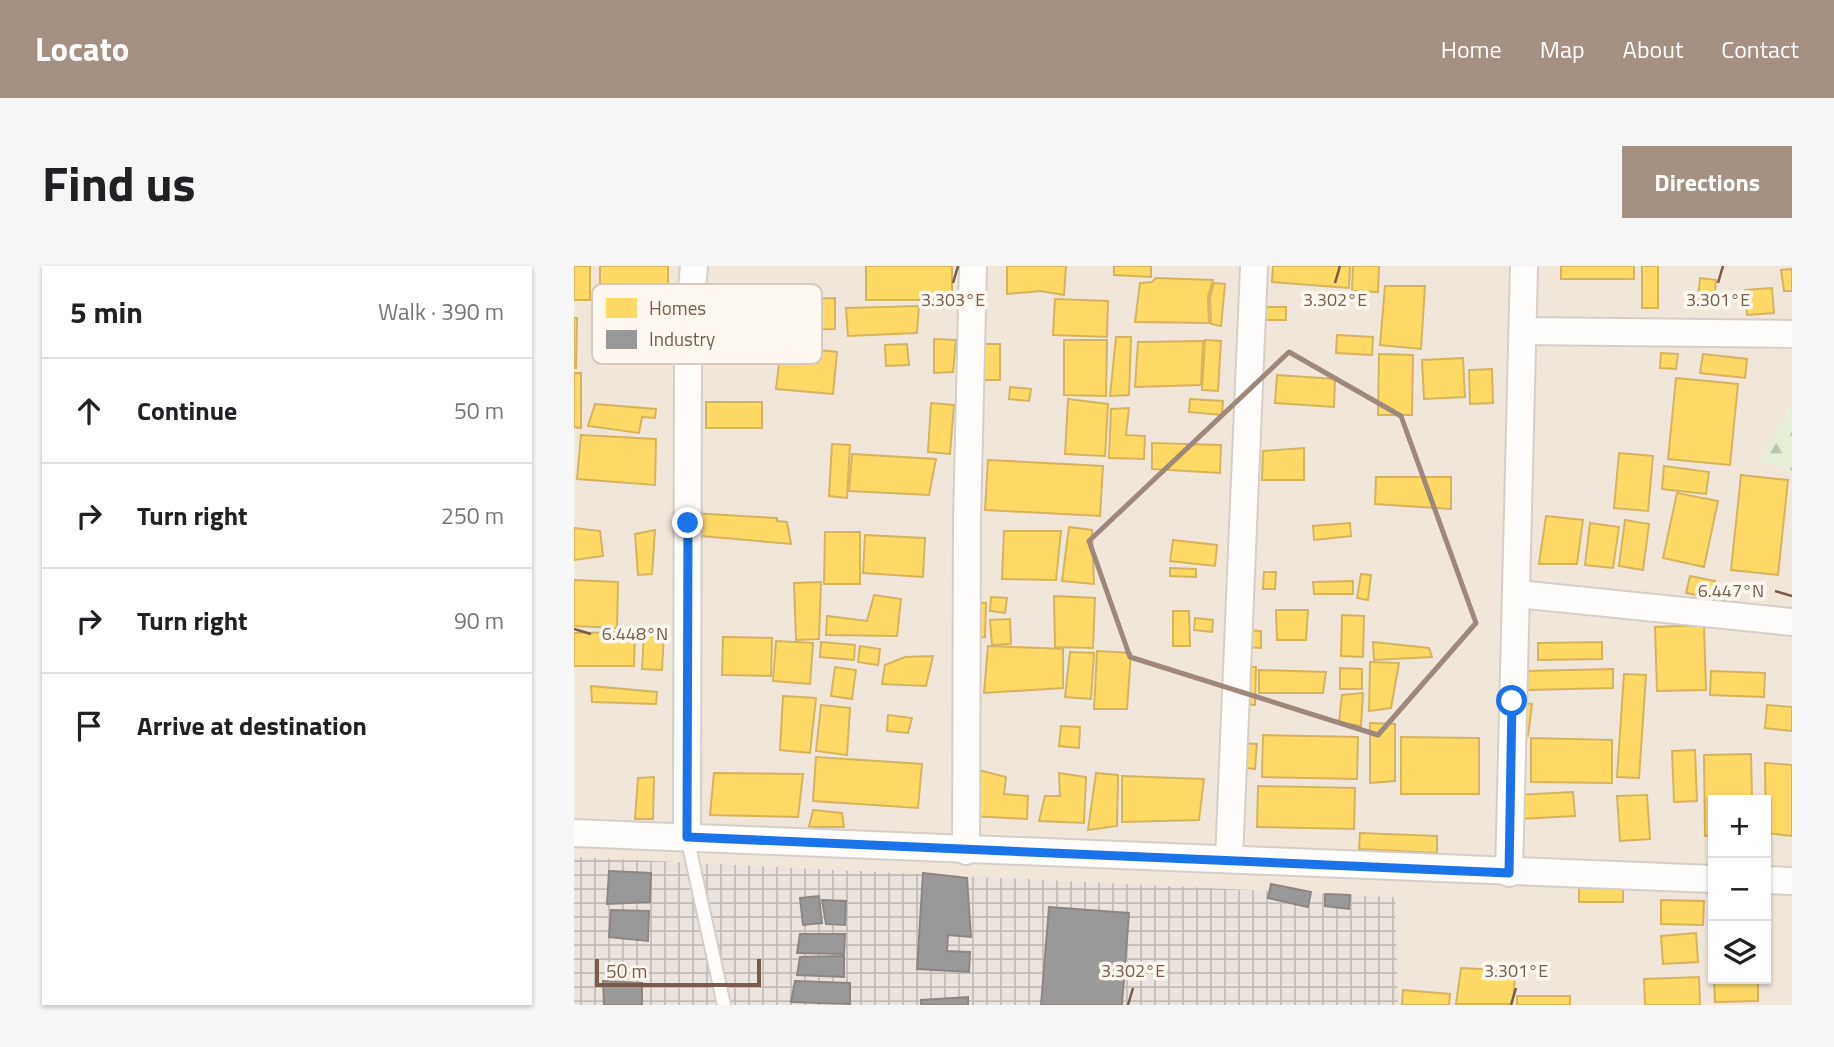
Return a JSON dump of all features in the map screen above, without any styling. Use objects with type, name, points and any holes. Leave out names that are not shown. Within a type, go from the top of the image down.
[{"type":"street","points":[[692,284],[694,266]]},
{"type":"street","points":[[966,851],[967,521],[973,266]]},
{"type":"street","points":[[1229,859],[1254,266]]},
{"type":"street","points":[[1509,873],[1512,701],[1518,594],[1524,266]]},
{"type":"street","points":[[1523,331],[1792,334]]},
{"type":"street","points":[[687,837],[688,364]]},
{"type":"street","points":[[1518,594],[1792,622]]},
{"type":"street","points":[[574,834],[1708,879]]},
{"type":"street","points":[[1771,880],[1792,881]]},
{"type":"lane","points":[[687,837],[724,1005]]},
{"type":"highlighted area","points":[[1289,352],[1401,416],[1476,623],[1378,735],[1130,657],[1089,541]]},
{"type":"shaded area","points":[[574,266],[1792,266],[1792,402],[1760,461],[1792,471],[1792,1005],[1398,1005],[1394,897],[574,857]]},
{"type":"shaded area","points":[[574,857],[1395,897],[1398,1005],[574,1005]]},
{"type":"green space","points":[[1792,402],[1792,471],[1760,461]]},
{"type":"building: Homes","points":[[574,266],[590,266],[590,300],[574,300]]},
{"type":"building: Homes","points":[[600,266],[668,266],[668,284],[600,284]]},
{"type":"building: Homes","points":[[866,266],[952,266],[952,300],[866,300]]},
{"type":"building: Homes","points":[[1007,266],[1066,266],[1064,295],[1041,291],[1007,294]]},
{"type":"building: Homes","points":[[1114,266],[1151,266],[1151,277],[1114,275]]},
{"type":"building: Homes","points":[[1273,266],[1350,266],[1349,288],[1272,282]]},
{"type":"building: Homes","points":[[1353,266],[1379,266],[1378,292],[1352,291]]},
{"type":"building: Homes","points":[[1561,266],[1634,266],[1634,279],[1561,279]]},
{"type":"building: Homes","points":[[1642,266],[1658,266],[1658,308],[1642,308]]},
{"type":"building: Homes","points":[[1792,269],[1792,291],[1784,291],[1781,270]]},
{"type":"building: Homes","points":[[1156,278],[1213,280],[1208,297],[1209,323],[1135,322],[1140,283],[1152,282]]},
{"type":"building: Homes","points":[[1700,278],[1716,280],[1714,302],[1698,300]]},
{"type":"building: Homes","points":[[1214,283],[1225,284],[1221,326],[1211,324],[1210,297]]},
{"type":"building: Homes","points":[[1385,286],[1425,286],[1421,349],[1380,345]]},
{"type":"building: Homes","points":[[1772,288],[1774,313],[1747,315],[1745,290]]},
{"type":"building: Homes","points":[[822,298],[835,298],[835,329],[822,329]]},
{"type":"building: Homes","points":[[1055,299],[1108,301],[1107,337],[1053,335]]},
{"type":"building: Homes","points":[[919,306],[917,333],[848,336],[846,308]]},
{"type":"building: Homes","points":[[1265,307],[1286,307],[1286,320],[1265,320]]},
{"type":"building: Homes","points":[[574,318],[577,318],[576,368],[574,368]]},
{"type":"building: Homes","points":[[1337,335],[1373,337],[1372,355],[1336,353]]},
{"type":"building: Homes","points":[[1116,337],[1131,337],[1129,395],[1110,396]]},
{"type":"building: Homes","points":[[934,339],[956,340],[953,372],[934,373]]},
{"type":"building: Homes","points":[[1064,340],[1107,340],[1106,396],[1064,395]]},
{"type":"building: Homes","points":[[1205,340],[1221,341],[1218,391],[1202,390]]},
{"type":"building: Homes","points":[[1203,341],[1201,385],[1135,387],[1138,342]]},
{"type":"building: Homes","points":[[907,344],[909,365],[886,366],[885,345]]},
{"type":"building: Homes","points":[[983,344],[1000,344],[1000,380],[983,380]]},
{"type":"building: Homes","points":[[822,350],[837,352],[833,394],[776,389],[779,364],[822,364]]},
{"type":"building: Homes","points":[[1661,353],[1678,354],[1676,369],[1660,368]]},
{"type":"building: Homes","points":[[1379,354],[1413,355],[1412,415],[1378,415]]},
{"type":"building: Homes","points":[[1703,354],[1747,359],[1745,378],[1700,373]]},
{"type":"building: Homes","points":[[1463,358],[1465,397],[1424,399],[1422,360]]},
{"type":"building: Homes","points":[[1492,369],[1493,403],[1470,404],[1469,370]]},
{"type":"building: Homes","points":[[574,373],[581,373],[581,428],[574,427]]},
{"type":"building: Homes","points":[[1277,375],[1335,379],[1334,407],[1275,403]]},
{"type":"building: Homes","points":[[1676,378],[1738,384],[1730,465],[1668,459]]},
{"type":"building: Homes","points":[[1010,387],[1031,389],[1029,401],[1009,399]]},
{"type":"building: Homes","points":[[1068,399],[1108,404],[1105,456],[1065,454]]},
{"type":"building: Homes","points":[[1190,399],[1223,401],[1222,415],[1189,412]]},
{"type":"building: Homes","points":[[706,402],[762,402],[762,428],[706,428]]},
{"type":"building: Homes","points":[[931,403],[954,405],[950,454],[928,452]]},
{"type":"building: Homes","points":[[595,404],[656,409],[655,418],[642,417],[639,433],[588,426]]},
{"type":"building: Homes","points":[[1129,408],[1126,435],[1145,436],[1144,459],[1109,458],[1111,409]]},
{"type":"building: Homes","points":[[581,435],[656,439],[655,485],[577,479]]},
{"type":"building: Homes","points":[[1152,443],[1221,445],[1220,473],[1152,469]]},
{"type":"building: Homes","points":[[832,444],[850,445],[847,498],[829,496]]},
{"type":"building: Homes","points":[[1304,448],[1304,480],[1262,480],[1263,451]]},
{"type":"building: Homes","points":[[1619,453],[1653,456],[1648,511],[1614,508]]},
{"type":"building: Homes","points":[[852,454],[936,459],[929,495],[849,491]]},
{"type":"building: Homes","points":[[988,460],[1103,466],[1100,516],[985,510]]},
{"type":"building: Homes","points":[[1664,466],[1709,472],[1706,494],[1662,489]]},
{"type":"building: Homes","points":[[1741,475],[1788,480],[1778,575],[1731,570]]},
{"type":"building: Homes","points":[[1376,477],[1451,477],[1451,509],[1375,504]]},
{"type":"building: Homes","points":[[1677,493],[1718,501],[1704,567],[1663,558]]},
{"type":"building: Homes","points":[[691,513],[777,518],[777,521],[787,522],[791,544],[690,535]]},
{"type":"building: Homes","points":[[1546,516],[1583,520],[1577,564],[1539,564]]},
{"type":"building: Homes","points":[[1625,520],[1649,524],[1643,570],[1619,566]]},
{"type":"building: Homes","points":[[1350,523],[1351,536],[1314,540],[1313,526]]},
{"type":"building: Homes","points":[[1590,523],[1619,527],[1613,568],[1585,565]]},
{"type":"building: Homes","points":[[1069,527],[1092,530],[1094,584],[1062,581]]},
{"type":"building: Homes","points":[[574,528],[600,531],[603,556],[574,560]]},
{"type":"building: Homes","points":[[655,530],[652,574],[638,575],[635,534]]},
{"type":"building: Homes","points":[[1004,531],[1061,531],[1056,580],[1002,579]]},
{"type":"building: Homes","points":[[825,532],[860,532],[860,584],[824,584]]},
{"type":"building: Homes","points":[[865,535],[925,538],[923,577],[863,573]]},
{"type":"building: Homes","points":[[1173,540],[1217,545],[1215,566],[1170,561]]},
{"type":"building: Homes","points":[[1170,568],[1196,569],[1196,577],[1170,576]]},
{"type":"building: Homes","points":[[1264,572],[1276,572],[1275,589],[1263,589]]},
{"type":"building: Homes","points":[[1361,574],[1371,575],[1368,600],[1357,598]]},
{"type":"building: Homes","points":[[1690,576],[1715,581],[1712,598],[1686,593]]},
{"type":"building: Homes","points":[[574,580],[618,582],[617,628],[574,626]]},
{"type":"building: Homes","points":[[1353,581],[1353,594],[1314,594],[1313,582]]},
{"type":"building: Homes","points":[[821,582],[819,639],[796,640],[794,583]]},
{"type":"building: Homes","points":[[874,595],[901,599],[897,636],[826,635],[827,616],[867,621]]},
{"type":"building: Homes","points":[[1054,596],[1095,598],[1093,648],[1055,647]]},
{"type":"building: Homes","points":[[991,597],[1007,598],[1005,613],[990,611]]},
{"type":"building: Homes","points":[[968,602],[986,603],[985,637],[967,639]]},
{"type":"building: Homes","points":[[1276,610],[1308,610],[1306,640],[1277,640]]},
{"type":"building: Homes","points":[[1173,611],[1189,611],[1190,646],[1173,646]]},
{"type":"building: Homes","points":[[1342,615],[1364,616],[1363,657],[1341,656]]},
{"type":"building: Homes","points":[[1195,618],[1213,620],[1212,632],[1194,630]]},
{"type":"building: Homes","points":[[1010,619],[1011,644],[992,645],[990,620]]},
{"type":"building: Homes","points":[[1704,625],[1706,690],[1657,691],[1655,627]]},
{"type":"building: Homes","points":[[1241,630],[1261,631],[1261,648],[1241,647]]},
{"type":"building: Homes","points":[[635,632],[634,666],[574,666],[574,633]]},
{"type":"building: Homes","points":[[644,633],[664,634],[662,670],[642,669]]},
{"type":"building: Homes","points":[[723,637],[772,638],[771,676],[722,675]]},
{"type":"building: Homes","points":[[776,641],[813,643],[810,684],[773,681]]},
{"type":"building: Homes","points":[[821,642],[855,645],[854,660],[820,657]]},
{"type":"building: Homes","points":[[1373,642],[1429,648],[1432,657],[1374,660]]},
{"type":"building: Homes","points":[[1602,642],[1602,659],[1538,660],[1538,643]]},
{"type":"building: Homes","points":[[860,646],[880,649],[878,665],[858,662]]},
{"type":"building: Homes","points":[[988,646],[1063,649],[1063,688],[984,693]]},
{"type":"building: Homes","points":[[1097,651],[1131,653],[1127,709],[1094,709]]},
{"type":"building: Homes","points":[[1070,652],[1094,653],[1091,699],[1065,697]]},
{"type":"building: Homes","points":[[933,656],[926,686],[882,684],[885,665],[905,657]]},
{"type":"building: Homes","points":[[1370,662],[1399,663],[1391,708],[1369,711]]},
{"type":"building: Homes","points":[[835,667],[856,670],[852,699],[831,696]]},
{"type":"building: Homes","points":[[1244,667],[1256,667],[1255,705],[1242,704]]},
{"type":"building: Homes","points":[[1340,668],[1362,669],[1362,689],[1340,689]]},
{"type":"building: Homes","points":[[1613,669],[1613,688],[1527,690],[1527,671]]},
{"type":"building: Homes","points":[[1259,670],[1326,672],[1323,693],[1259,693]]},
{"type":"building: Homes","points":[[1711,671],[1765,673],[1764,697],[1710,695]]},
{"type":"building: Homes","points":[[1624,674],[1646,675],[1639,778],[1617,777]]},
{"type":"building: Homes","points":[[591,686],[657,692],[656,704],[592,702]]},
{"type":"building: Homes","points":[[1363,693],[1361,726],[1339,722],[1342,695]]},
{"type":"building: Homes","points":[[783,696],[816,698],[810,753],[780,750]]},
{"type":"building: Homes","points":[[1520,702],[1532,704],[1528,736],[1516,734]]},
{"type":"building: Homes","points":[[821,705],[850,708],[847,755],[816,751]]},
{"type":"building: Homes","points":[[1767,705],[1792,707],[1792,731],[1765,728]]},
{"type":"building: Homes","points":[[888,715],[912,718],[908,733],[887,731]]},
{"type":"building: Homes","points":[[1370,723],[1395,724],[1395,781],[1370,783]]},
{"type":"building: Homes","points":[[1061,726],[1080,727],[1079,748],[1059,746]]},
{"type":"building: Homes","points":[[1263,735],[1358,737],[1357,779],[1262,777]]},
{"type":"building: Homes","points":[[1401,737],[1479,738],[1479,794],[1401,794]]},
{"type":"building: Homes","points":[[1531,738],[1612,740],[1612,783],[1531,782]]},
{"type":"building: Homes","points":[[1244,743],[1257,744],[1255,769],[1240,767]]},
{"type":"building: Homes","points":[[1695,750],[1697,801],[1674,802],[1672,751]]},
{"type":"building: Homes","points":[[1751,754],[1752,795],[1708,795],[1708,836],[1705,836],[1704,755]]},
{"type":"building: Homes","points":[[816,757],[922,764],[918,808],[813,801]]},
{"type":"building: Homes","points":[[1765,763],[1792,765],[1792,836],[1771,834],[1771,795],[1765,795]]},
{"type":"building: Homes","points":[[978,770],[1006,777],[1004,794],[1028,796],[1027,819],[971,816]]},
{"type":"building: Homes","points":[[714,773],[803,774],[798,817],[710,815]]},
{"type":"building: Homes","points":[[1059,773],[1086,777],[1084,823],[1039,821],[1045,796],[1060,796]]},
{"type":"building: Homes","points":[[1096,773],[1118,775],[1117,826],[1088,830]]},
{"type":"building: Homes","points":[[1122,776],[1204,779],[1199,820],[1122,822]]},
{"type":"building: Homes","points":[[654,777],[653,819],[635,819],[638,778]]},
{"type":"building: Homes","points":[[1258,786],[1355,788],[1354,829],[1257,827]]},
{"type":"building: Homes","points":[[1573,792],[1575,816],[1517,819],[1516,795]]},
{"type":"building: Homes","points":[[1647,795],[1650,839],[1620,841],[1617,796]]},
{"type":"building: Homes","points":[[813,810],[842,813],[844,827],[809,827]]},
{"type":"building: Homes","points":[[1360,833],[1437,836],[1437,853],[1359,849]]},
{"type":"building: Homes","points":[[1579,888],[1623,888],[1623,902],[1579,902]]},
{"type":"building: Homes","points":[[1661,900],[1704,901],[1703,925],[1661,924]]},
{"type":"building: Homes","points":[[1696,933],[1698,962],[1663,964],[1661,936]]},
{"type":"building: Homes","points":[[1461,968],[1516,971],[1512,1004],[1456,1004]]},
{"type":"building: Homes","points":[[1699,977],[1700,1005],[1645,1005],[1644,979]]},
{"type":"building: Homes","points":[[1714,984],[1758,984],[1758,1001],[1715,1002]]},
{"type":"building: Homes","points":[[1403,990],[1450,994],[1449,1005],[1402,1005]]},
{"type":"building: Homes","points":[[1517,996],[1570,996],[1570,1005],[1517,1005]]},
{"type":"building: Industry","points":[[609,871],[651,873],[650,902],[607,904]]},
{"type":"building: Industry","points":[[923,873],[967,878],[971,937],[948,935],[947,951],[970,952],[969,972],[917,969]]},
{"type":"building: Industry","points":[[1271,884],[1311,892],[1308,907],[1268,898]]},
{"type":"building: Industry","points":[[1325,894],[1350,895],[1349,909],[1325,906]]},
{"type":"building: Industry","points":[[819,896],[822,923],[803,925],[800,898]]},
{"type":"building: Industry","points":[[822,900],[846,901],[845,925],[826,924]]},
{"type":"building: Industry","points":[[1049,907],[1129,913],[1122,1005],[1041,1005]]},
{"type":"building: Industry","points":[[611,910],[649,911],[648,941],[609,937]]},
{"type":"building: Industry","points":[[800,934],[845,934],[844,954],[797,953]]},
{"type":"building: Industry","points":[[844,956],[844,977],[797,975],[800,957]]},
{"type":"building: Industry","points":[[603,981],[642,983],[642,1005],[604,1005]]},
{"type":"building: Industry","points":[[795,981],[850,983],[850,1004],[791,1002]]},
{"type":"building: Industry","points":[[968,997],[968,1005],[921,1005],[921,1000]]},
{"type":"route","points":[[688,523],[687,837],[1509,873],[1512,701]]}]
